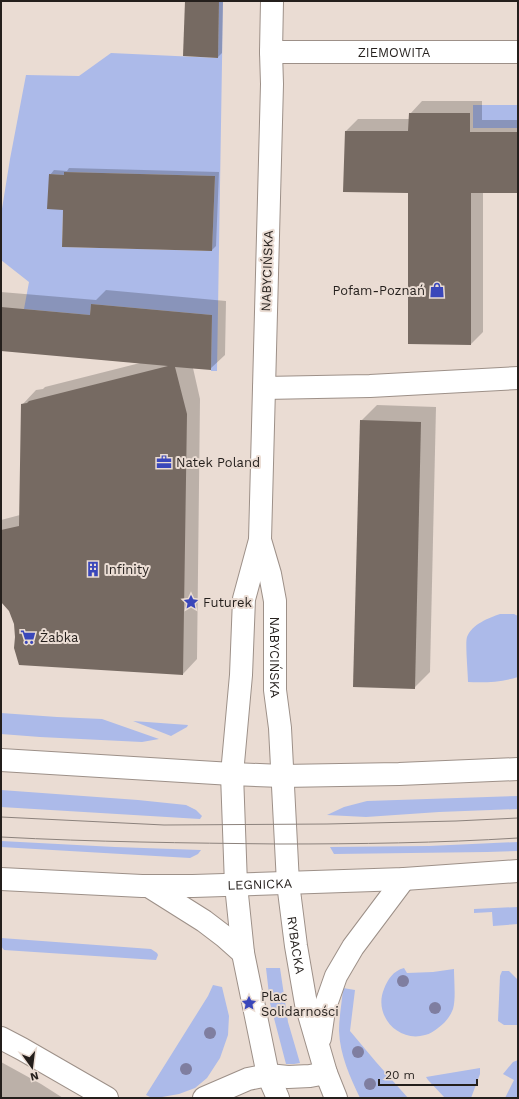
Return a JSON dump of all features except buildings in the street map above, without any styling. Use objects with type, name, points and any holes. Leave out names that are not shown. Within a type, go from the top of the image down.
[{"type":"street","name":"NABYCIŃSKA","points":[[236,885],[232,774],[240,681],[244,599],[260,540],[272,84],[272,1]]},
{"type":"street","name":"ZIEMOWITA","points":[[271,52],[518,52]]},
{"type":"street","points":[[264,388],[370,386],[518,378]]},
{"type":"street","name":"NABYCIŃSKA","points":[[260,540],[270,574],[274,601],[275,690],[280,728],[288,883]]},
{"type":"street","points":[[1,760],[282,776],[399,774],[518,769]]},
{"type":"street","name":"LEGNICKA","points":[[1,879],[150,887],[404,879],[518,871]]},
{"type":"street","points":[[318,1047],[324,1010],[336,976],[353,947],[404,879]]},
{"type":"street","name":"RYBACKA","points":[[288,883],[296,946],[306,1004],[326,1073],[336,1098]]},
{"type":"street","points":[[236,885],[243,953],[268,1075],[278,1098]]},
{"type":"street","points":[[150,887],[204,921],[243,953]]},
{"type":"street","points":[[1,1038],[107,1098]]},
{"type":"street","points":[[204,1098],[248,1079],[268,1075],[288,1078],[326,1073]]},
{"type":"shaded area","points":[[219,1],[223,1],[217,371],[211,371],[212,315],[91,304],[90,315],[24,309],[29,282],[1,260],[1,215],[26,75],[79,76],[111,53],[218,58]],"holes":[[[64,172],[215,176],[212,251],[62,247],[63,210],[49,174],[64,175]]]},
{"type":"shaded area","points":[[473,105],[518,105],[518,128],[473,128]]},
{"type":"shaded area","points":[[500,614],[514,614],[518,616],[518,677],[493,682],[468,682],[466,640],[469,632],[477,625]]},
{"type":"shaded area","points":[[1,713],[102,719],[159,739],[142,742],[1,734]]},
{"type":"shaded area","points":[[133,721],[188,725],[171,736]]},
{"type":"shaded area","points":[[1,790],[186,805],[196,810],[202,816],[200,819],[1,807]]},
{"type":"shaded area","points":[[518,796],[518,809],[366,817],[327,815],[344,807],[367,801]]},
{"type":"shaded area","points":[[1,841],[201,850],[198,854],[190,858],[1,847]]},
{"type":"shaded area","points":[[518,842],[518,851],[487,852],[334,854],[330,847],[429,846]]},
{"type":"shaded area","points":[[518,907],[518,924],[493,926],[492,912],[474,913],[474,909]]},
{"type":"shaded area","points":[[1,938],[151,949],[158,955],[156,960],[4,950],[1,946]]},
{"type":"shaded area","points":[[266,968],[280,968],[288,1022],[300,1063],[286,1064],[270,1003]]},
{"type":"shaded area","points":[[404,968],[407,973],[433,972],[454,969],[455,995],[453,1009],[443,1024],[427,1035],[406,1035],[397,1031],[390,1025],[385,1017],[381,999],[384,989],[391,976],[400,969]]},
{"type":"shaded area","points":[[502,971],[509,971],[518,980],[518,1025],[504,1025],[498,1021],[500,976]]},
{"type":"shaded area","points":[[213,985],[222,987],[229,1016],[228,1035],[220,1058],[207,1078],[195,1088],[179,1094],[162,1097],[150,1097],[146,1095],[208,996]]},
{"type":"shaded area","points":[[343,988],[355,990],[350,1031],[408,1098],[360,1098],[346,1066],[341,1049],[339,1026]]},
{"type":"shaded area","points":[[518,1060],[518,1098],[505,1098],[514,1080],[503,1074],[513,1062]]},
{"type":"shaded area","points":[[480,1068],[480,1074],[471,1098],[445,1098],[426,1077]]},
{"type":"tram line","points":[[1,817],[164,825],[327,824],[518,818]]},
{"type":"tram line","points":[[1,837],[175,843],[279,844],[398,843],[518,838]]},
{"type":"place","name":"Pofam-Poznań","points":[[437,290]]},
{"type":"place","name":"Natek Poland","points":[[164,462]]},
{"type":"place","name":"Infinity","points":[[93,569]]},
{"type":"place","name":"Futurek","points":[[191,602]]},
{"type":"place","name":"Żabka","points":[[28,637]]},
{"type":"place","name":"Plac Solidarności","points":[[249,1003]]}]
